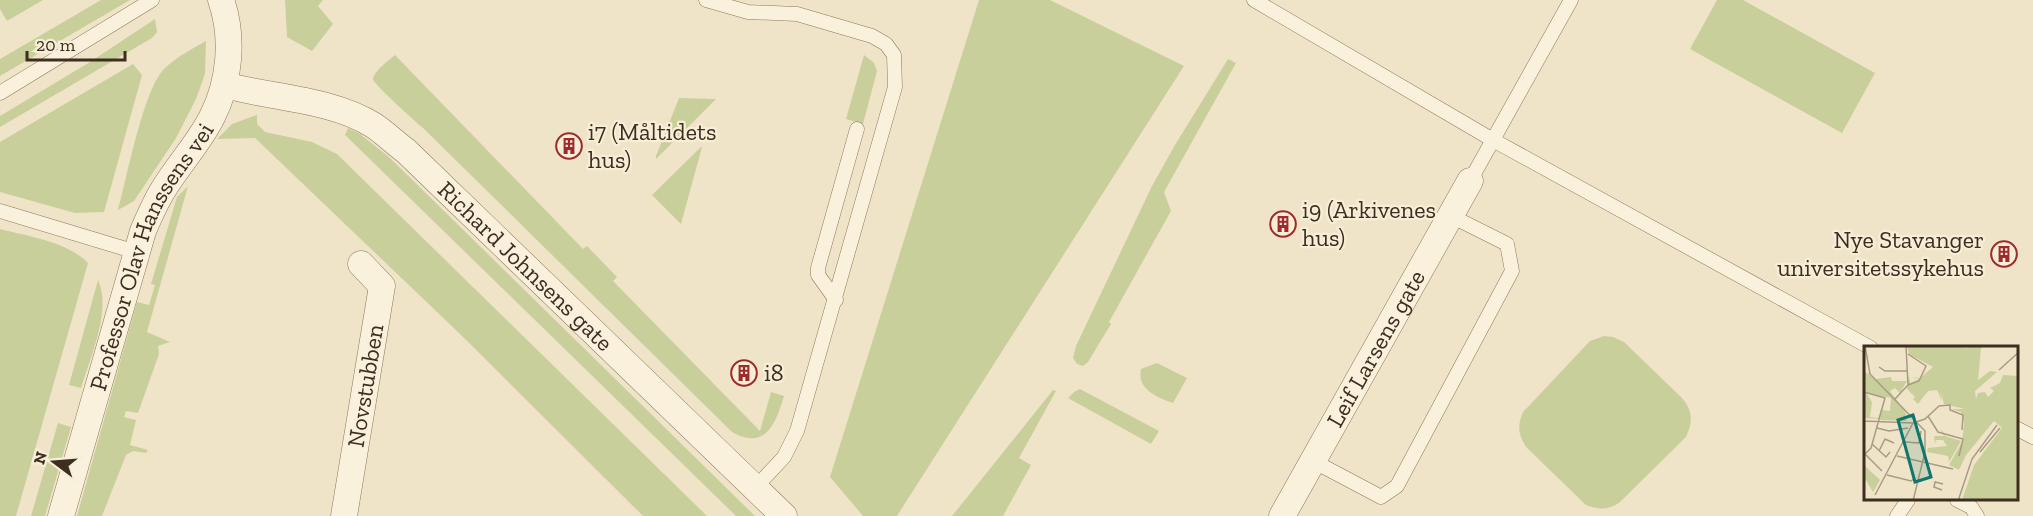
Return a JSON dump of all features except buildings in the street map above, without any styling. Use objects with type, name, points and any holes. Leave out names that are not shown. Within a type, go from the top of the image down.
[{"type":"street","name":"Professor Olav Hanssens vei","points":[[61,516],[136,252],[154,205],[213,117],[225,85],[229,42],[225,10],[221,0]]},
{"type":"street","name":"Richard Johnsens gate","points":[[225,85],[328,107],[348,113],[373,125],[405,151],[784,516]]},
{"type":"street","name":"Leif Larsens gate","points":[[1282,516],[1470,181]]},
{"type":"street","name":"Novstubben","points":[[344,516],[382,286],[361,264]]},
{"type":"lane","points":[[0,93],[152,0]]},
{"type":"lane","points":[[706,0],[748,12],[797,15],[872,36],[886,44],[894,56],[895,87],[836,300],[793,441],[784,457],[756,488]]},
{"type":"lane","points":[[1254,0],[1493,140],[1867,346]]},
{"type":"lane","points":[[1470,181],[1571,0]]},
{"type":"lane","points":[[836,300],[818,275],[818,268],[857,129]]},
{"type":"lane","points":[[0,211],[136,252]]},
{"type":"lane","points":[[1313,461],[1381,497],[1397,486],[1512,271],[1507,244],[1450,216]]},
{"type":"lane","points":[[2018,429],[2033,437]]},
{"type":"lane","points":[[1897,516],[1907,501]]},
{"type":"lane","points":[[1959,501],[1971,507],[1977,516]]},
{"type":"green space","points":[[0,0],[43,0],[7,21],[0,9]]},
{"type":"green space","points":[[101,0],[130,0],[0,76],[0,59]]},
{"type":"green space","points":[[285,0],[323,0],[318,6],[333,24],[312,51],[287,37]]},
{"type":"green space","points":[[979,0],[1050,0],[1184,66],[897,516],[863,516],[830,477]]},
{"type":"green space","points":[[1717,0],[1743,0],[1875,73],[1842,133],[1690,49]]},
{"type":"green space","points":[[155,19],[157,32],[152,38],[0,127],[0,116],[90,62]]},
{"type":"green space","points":[[206,41],[205,74],[196,99],[176,138],[134,201],[118,210],[143,115],[156,80],[174,61]]},
{"type":"green space","points":[[395,55],[583,249],[587,246],[617,277],[613,281],[760,431],[771,392],[784,396],[777,416],[768,431],[753,438],[732,432],[380,88],[373,79],[374,76]]},
{"type":"green space","points":[[864,55],[874,63],[877,71],[863,124],[846,119]]},
{"type":"green space","points":[[1228,59],[1236,63],[1164,192],[1171,211],[1109,322],[1111,324],[1088,362],[1083,366],[1077,364],[1073,358],[1076,346],[1152,186]]},
{"type":"green space","points":[[133,64],[142,75],[104,212],[75,213],[0,192],[0,142]]},
{"type":"green space","points":[[679,98],[716,99],[656,159],[656,156]]},
{"type":"green space","points":[[257,115],[257,124],[265,132],[312,142],[337,154],[707,516],[643,516],[460,334],[255,138],[217,139],[232,124]]},
{"type":"green space","points":[[348,128],[360,134],[389,157],[755,516],[736,516],[345,135]]},
{"type":"green space","points":[[702,147],[681,224],[652,195]]},
{"type":"green space","points":[[188,186],[147,332],[170,342],[158,346],[159,354],[138,413],[126,411],[124,417],[136,420],[130,445],[148,450],[146,453],[133,451],[126,455],[102,516],[77,516],[137,302],[149,305],[155,285],[151,284],[177,197]]},
{"type":"green space","points":[[0,229],[58,245],[80,256],[88,263],[16,516],[0,516]]},
{"type":"green space","points":[[98,280],[103,305],[101,319],[81,388],[69,385]]},
{"type":"green space","points":[[1604,336],[1624,342],[1682,398],[1691,417],[1686,437],[1619,503],[1611,507],[1595,508],[1586,505],[1527,448],[1520,435],[1519,426],[1523,412],[1590,341]]},
{"type":"green space","points":[[1157,363],[1187,378],[1173,403],[1150,392],[1142,382],[1141,369]]},
{"type":"green space","points":[[1080,389],[1159,431],[1151,444],[1068,398]]},
{"type":"green space","points":[[1053,390],[1056,391],[1019,458],[1031,465],[1003,516],[952,516]]},
{"type":"green space","points":[[58,423],[71,427],[45,516],[31,516]]},
{"type":"place","name":"i7 (Måltidets hus)","points":[[569,146]]},
{"type":"place","name":"i9 (Arkivenes hus)","points":[[1283,224]]},
{"type":"place","name":"Nye Stavanger universitetssykehus","points":[[2004,254]]},
{"type":"place","name":"i8","points":[[744,373]]}]
